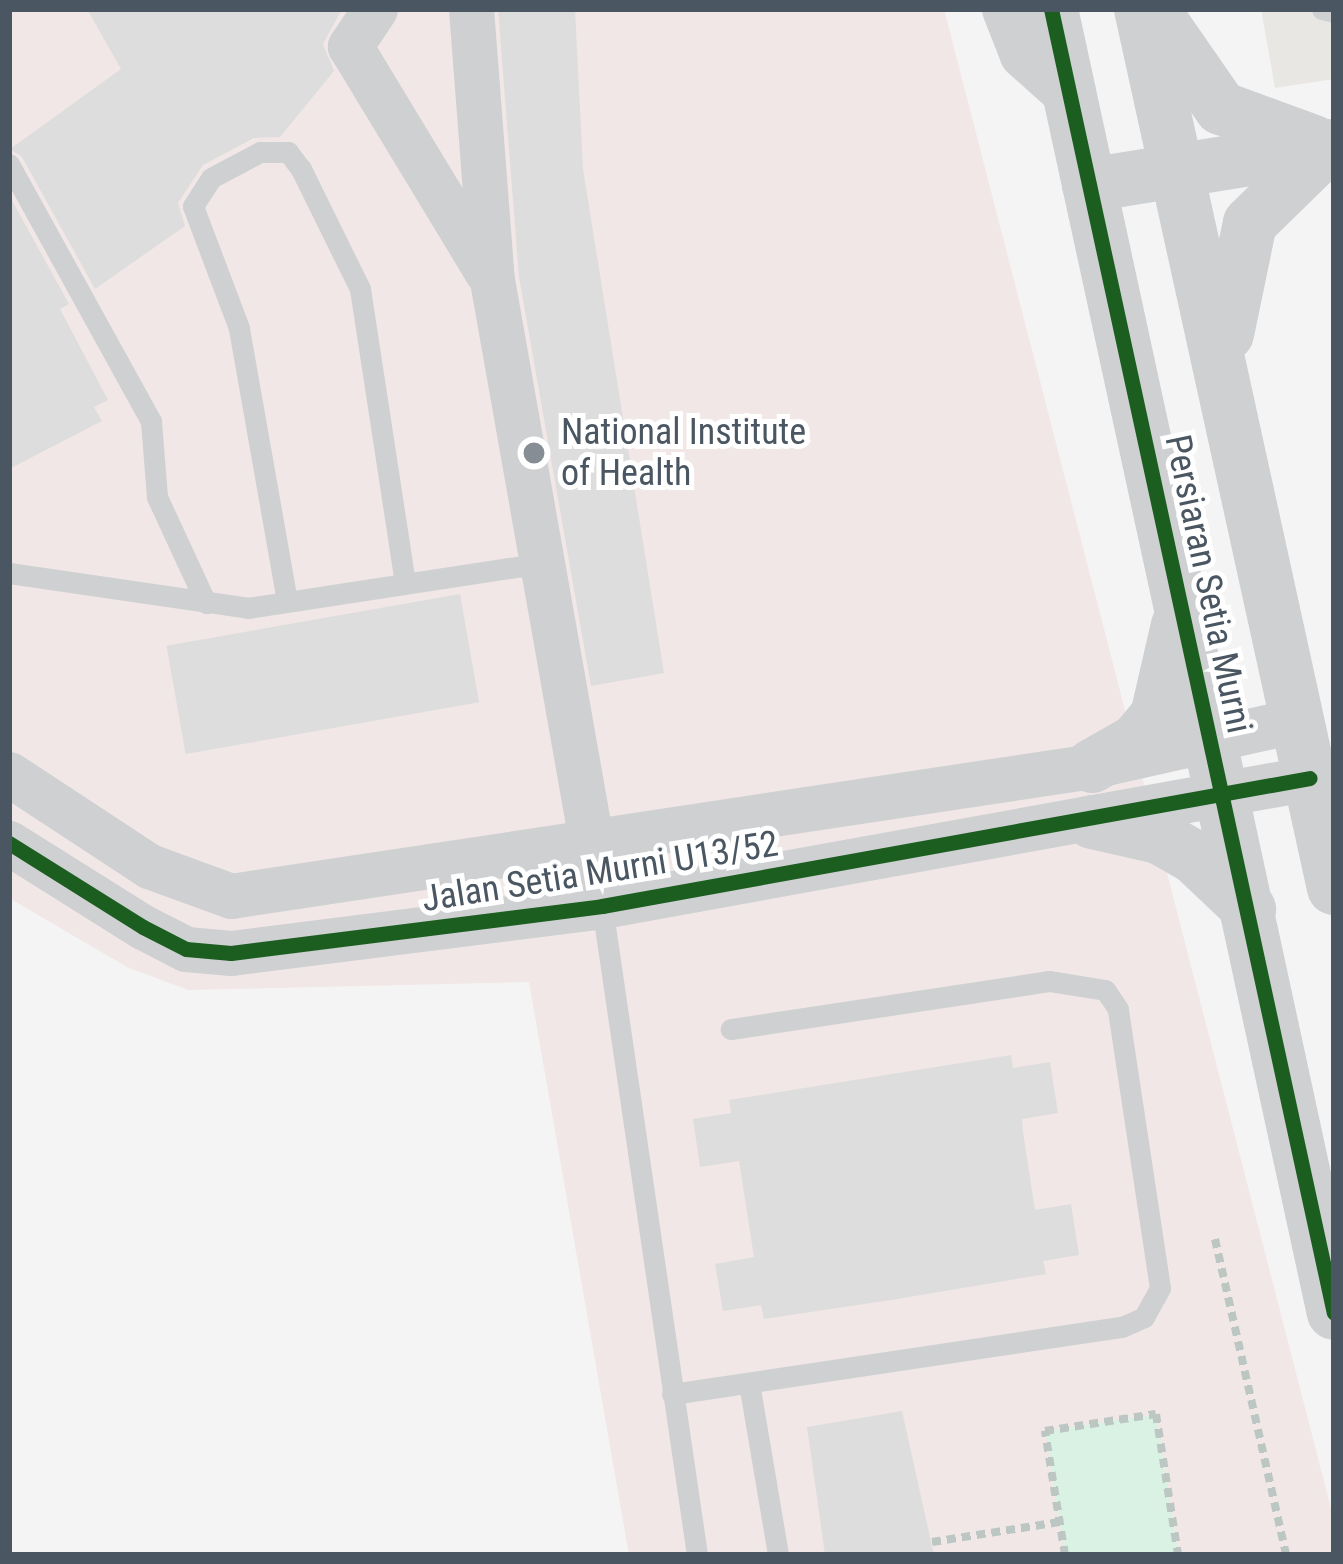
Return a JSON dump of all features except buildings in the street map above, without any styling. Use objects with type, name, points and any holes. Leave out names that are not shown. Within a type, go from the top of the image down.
[{"type":"street","points":[[472,9],[492,280],[602,906]]},
{"type":"street","points":[[1004,9],[1022,55],[1070,98]]},
{"type":"street","name":"Persiaran Setia Murni","points":[[1051,9],[1334,1312]]},
{"type":"street","name":"Persiaran Setia Murni","points":[[1141,9],[1334,888]]},
{"type":"street","points":[[1154,9],[1221,108],[1261,128],[1332,145]]},
{"type":"street","points":[[362,27],[492,280]]},
{"type":"street","points":[[1089,184],[1332,145]]},
{"type":"street","points":[[1221,381],[1235,266],[1250,224],[1332,145]]},
{"type":"street","points":[[1092,766],[1136,741],[1157,716],[1181,597]]},
{"type":"street","name":"Jalan Setia Murni U13/52","points":[[9,774],[149,866],[231,896],[1092,766],[1297,720]]},
{"type":"street","name":"Jalan Setia Murni U13/52","points":[[9,843],[186,949],[296,948],[602,906],[1092,822],[1310,778]]},
{"type":"street","points":[[1092,822],[1159,837],[1195,857],[1249,909]]},
{"type":"lane","points":[[1322,9],[1334,12]]},
{"type":"lane","points":[[287,602],[239,328],[193,206],[211,178],[260,152],[288,152],[301,169],[360,289],[405,583]]},
{"type":"lane","points":[[9,164],[151,421],[157,497],[206,604]]},
{"type":"lane","points":[[9,573],[206,604],[287,602],[542,562]]},
{"type":"lane","points":[[602,906],[697,1555]]},
{"type":"lane","points":[[672,1394],[1122,1328],[1157,1302],[1161,1273],[1118,1009],[1105,991],[1049,981],[731,1029]]},
{"type":"lane","points":[[749,1383],[778,1555]]},
{"type":"path","points":[[1215,1239],[1286,1555]]},
{"type":"path","points":[[1065,1555],[1045,1431],[1156,1414],[1178,1555]]},
{"type":"path","points":[[932,1542],[1059,1522]]},
{"type":"shaded area","name":"National Institute of Health","points":[[9,9],[944,9],[1334,1520],[1334,1555],[629,1555],[529,982],[188,990],[127,967],[9,898]]},
{"type":"shaded area","points":[[1261,9],[1334,9],[1334,79],[1275,88]]},
{"type":"green space","points":[[1156,1414],[1178,1555],[1065,1555],[1045,1432]]},
{"type":"cycle path","points":[[1051,9],[1334,1313]]},
{"type":"cycle path","points":[[9,843],[186,949],[231,953],[602,906],[1310,778]]},
{"type":"place","name":"National Institute of Health","points":[[534,453]]}]
